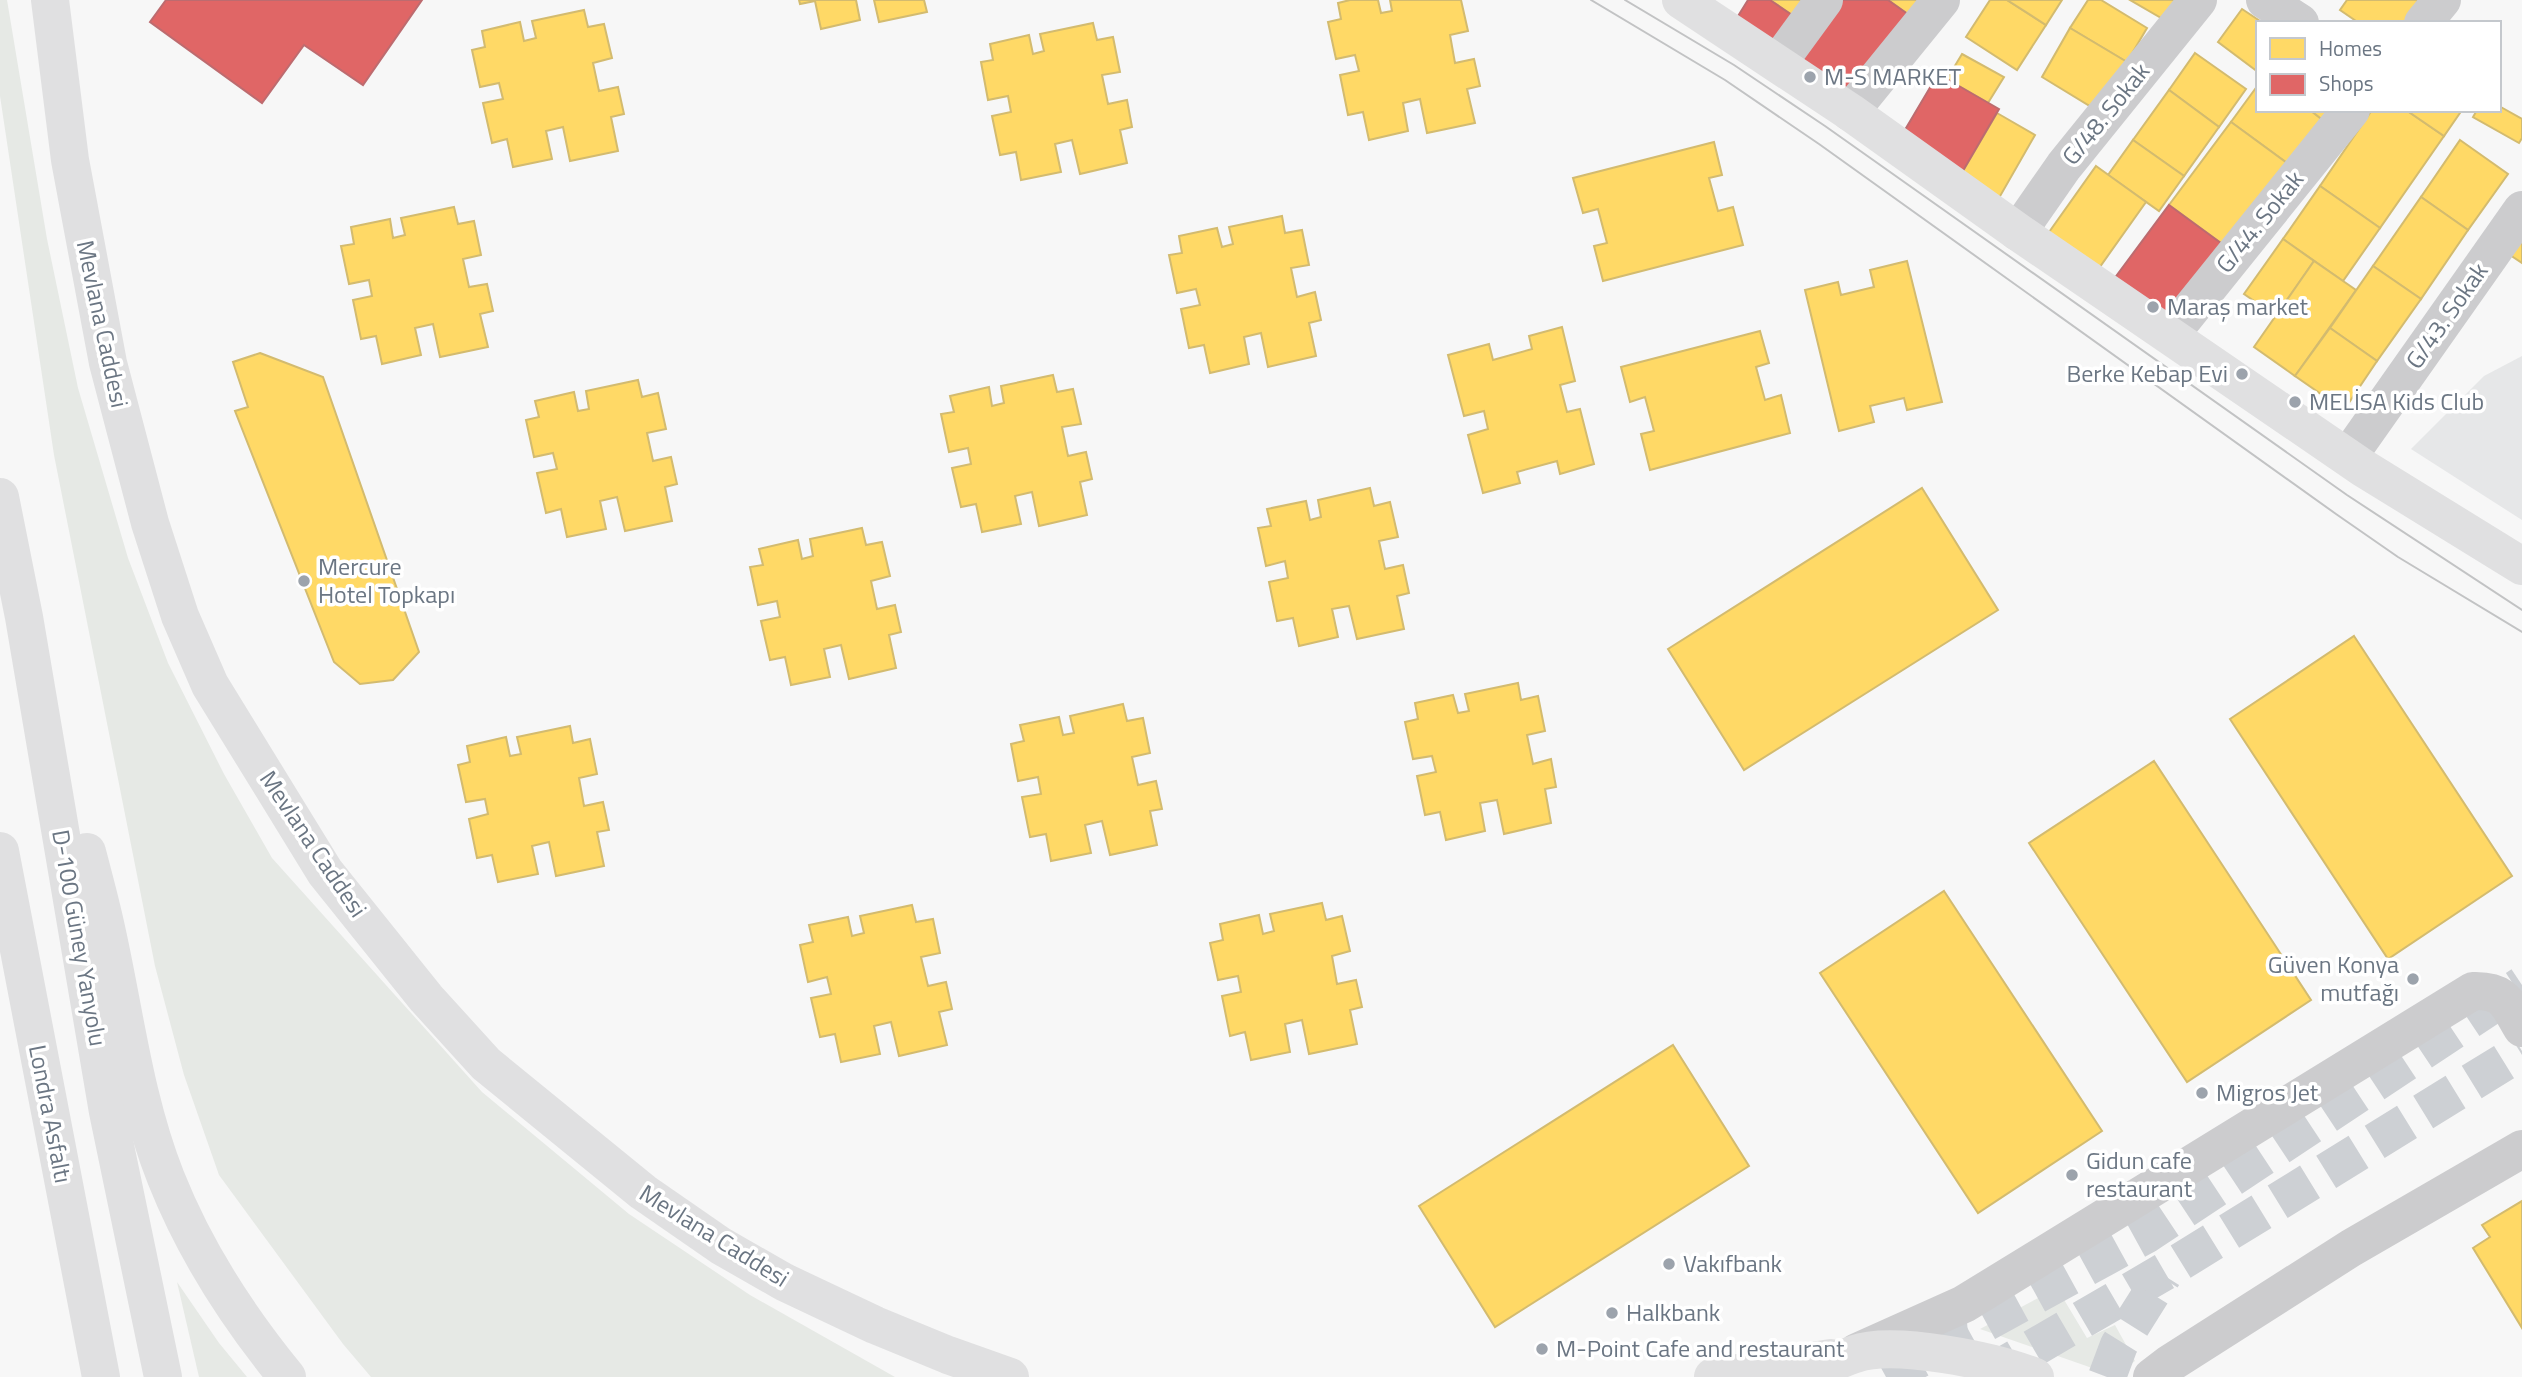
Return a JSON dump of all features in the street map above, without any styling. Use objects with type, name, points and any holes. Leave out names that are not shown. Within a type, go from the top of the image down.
[{"type":"main road","name":"Mevlana Caddesi","points":[[50,0],[70,160],[105,351],[150,523],[180,616],[210,685],[325,872],[426,998],[486,1064],[643,1192],[721,1246],[784,1282],[875,1325],[1010,1377]]},
{"type":"main road","points":[[1700,5],[2018,232],[2348,457],[2522,566]]},
{"type":"main road","name":"D-100 Güney Yanyolu","points":[[0,497],[24,617],[108,1112],[163,1377]]},
{"type":"main road","points":[[24,617],[105,920],[139,1089],[165,1177],[202,1257],[238,1312],[287,1377]]},
{"type":"main road","name":"Londra Asfaltı","points":[[0,851],[101,1377]]},
{"type":"main road","points":[[1806,1377],[1910,1350],[1937,1352],[2035,1377]]},
{"type":"main road","points":[[1713,1377],[1798,1365],[1848,1365]]},
{"type":"street","points":[[1778,63],[1824,0]]},
{"type":"street","points":[[1850,112],[1941,0]]},
{"type":"street","name":"G/48. Sokak","points":[[2018,232],[2064,166],[2199,0]]},
{"type":"street","points":[[2265,0],[2297,21]]},
{"type":"street","points":[[2425,21],[2442,0]]},
{"type":"street","name":"G/44. Sokak","points":[[2170,335],[2349,112]]},
{"type":"street","name":"G/43. Sokak","points":[[2348,457],[2522,210]]},
{"type":"street","points":[[1848,1365],[1964,1304],[2473,991],[2491,990],[2505,1000],[2522,1028]]},
{"type":"street","points":[[2152,1377],[2351,1248],[2522,1149]]},
{"type":"shaded area","points":[[0,0],[7,0],[47,239],[78,388],[128,558],[168,663],[224,774],[272,858],[482,1092],[629,1214],[750,1295],[895,1377],[371,1377],[343,1344],[219,1175],[184,1075],[155,966],[54,455],[0,96]]},
{"type":"shaded area","points":[[2522,356],[2522,520],[2411,449],[2484,376]]},
{"type":"shaded area","points":[[177,1282],[219,1343],[247,1377],[199,1377]]},
{"type":"shaded area","points":[[2057,1288],[2087,1338],[2115,1325],[2135,1361],[2115,1376],[1980,1329]]},
{"type":"building: Homes","points":[[799,0],[856,0],[860,20],[821,29],[815,1],[800,4]]},
{"type":"building: Homes","points":[[874,0],[924,0],[927,12],[879,22]]},
{"type":"building: Homes","points":[[1378,0],[1381,13],[1392,11],[1390,0],[1461,0],[1468,31],[1450,35],[1455,63],[1474,59],[1480,86],[1467,89],[1475,123],[1427,133],[1420,99],[1403,103],[1408,131],[1369,140],[1363,112],[1348,115],[1340,75],[1359,71],[1355,55],[1336,59],[1328,22],[1341,19],[1338,3]]},
{"type":"building: Homes","points":[[1770,0],[1806,0],[1795,17]]},
{"type":"building: Homes","points":[[1888,0],[1931,0],[1916,20]]},
{"type":"building: Homes","points":[[1990,0],[2007,0],[2046,25],[2017,70],[1966,37]]},
{"type":"building: Homes","points":[[2007,0],[2062,0],[2046,25]]},
{"type":"building: Homes","points":[[2088,0],[2101,0],[2147,28],[2127,62],[2070,28]]},
{"type":"building: Homes","points":[[2130,0],[2186,0],[2168,22]]},
{"type":"building: Homes","points":[[2347,0],[2416,0],[2422,5],[2411,21],[2356,21],[2340,10]]},
{"type":"building: Homes","points":[[2242,9],[2260,21],[2256,21],[2256,70],[2218,42]]},
{"type":"building: Homes","points":[[584,10],[588,27],[604,24],[612,58],[593,63],[599,91],[618,87],[624,114],[611,117],[618,151],[570,161],[563,127],[546,131],[552,159],[513,167],[507,139],[492,143],[483,103],[503,99],[499,83],[480,87],[472,50],[485,47],[482,31],[520,22],[524,41],[536,38],[532,21]]},
{"type":"building: Homes","points":[[1093,23],[1097,40],[1113,37],[1120,72],[1102,75],[1108,104],[1127,100],[1132,127],[1120,130],[1127,163],[1080,174],[1072,140],[1055,144],[1061,172],[1021,180],[1016,152],[1000,155],[992,116],[1011,112],[1008,96],[988,100],[981,62],[993,60],[990,44],[1029,35],[1033,54],[1044,51],[1040,34]]},
{"type":"building: Homes","points":[[2070,28],[2127,62],[2098,111],[2042,77]]},
{"type":"building: Homes","points":[[2195,53],[2246,89],[2219,127],[2169,90]]},
{"type":"building: Homes","points":[[1962,54],[2004,77],[1988,103],[1947,79]]},
{"type":"building: Homes","points":[[2256,88],[2256,112],[2313,112],[2324,121],[2291,166],[2231,122]]},
{"type":"building: Homes","points":[[2169,90],[2219,127],[2184,176],[2133,140]]},
{"type":"building: Homes","points":[[2501,107],[2522,119],[2522,138],[2519,143],[2473,117],[2476,112],[2501,112]]},
{"type":"building: Homes","points":[[2313,112],[2331,112],[2324,121]]},
{"type":"building: Homes","points":[[2371,112],[2409,112],[2444,136],[2380,228],[2320,186]]},
{"type":"building: Homes","points":[[2409,112],[2461,112],[2444,136]]},
{"type":"building: Homes","points":[[1997,113],[2035,135],[1999,198],[1960,176]]},
{"type":"building: Homes","points":[[2231,122],[2291,166],[2229,249],[2169,205]]},
{"type":"building: Homes","points":[[2133,140],[2184,176],[2159,211],[2108,175]]},
{"type":"building: Homes","points":[[2460,140],[2508,174],[2468,230],[2421,197]]},
{"type":"building: Homes","points":[[1714,142],[1722,175],[1709,178],[1718,211],[1733,207],[1743,245],[1603,281],[1594,246],[1607,243],[1598,209],[1583,213],[1573,178]]},
{"type":"building: Homes","points":[[2096,166],[2146,202],[2097,271],[2047,235]]},
{"type":"building: Homes","points":[[2320,186],[2380,228],[2343,281],[2283,239]]},
{"type":"building: Homes","points":[[2421,197],[2468,230],[2421,299],[2373,266]]},
{"type":"building: Homes","points":[[454,207],[458,224],[474,221],[481,255],[463,259],[469,287],[487,284],[493,311],[480,314],[488,347],[440,357],[433,324],[415,328],[421,355],[382,364],[376,336],[361,339],[353,300],[372,296],[369,280],[349,284],[341,246],[354,244],[351,227],[390,219],[393,238],[405,235],[401,218]]},
{"type":"building: Homes","points":[[1282,216],[1285,233],[1302,230],[1309,265],[1291,268],[1297,297],[1315,292],[1321,320],[1309,323],[1316,356],[1268,367],[1261,333],[1244,337],[1249,364],[1210,373],[1204,345],[1189,348],[1181,309],[1200,305],[1196,289],[1177,293],[1169,255],[1182,253],[1179,236],[1217,228],[1222,247],[1233,244],[1229,227]]},
{"type":"building: Homes","points":[[2522,236],[2522,263],[2510,255]]},
{"type":"building: Homes","points":[[2283,239],[2314,261],[2276,316],[2244,294]]},
{"type":"building: Homes","points":[[1907,261],[1942,402],[1907,410],[1904,398],[1870,406],[1874,422],[1839,431],[1805,290],[1838,282],[1841,295],[1874,287],[1870,270]]},
{"type":"building: Homes","points":[[2314,261],[2356,290],[2295,376],[2254,347]]},
{"type":"building: Homes","points":[[2373,266],[2421,299],[2377,361],[2330,328]]},
{"type":"building: Homes","points":[[1562,327],[1575,381],[1560,385],[1567,412],[1580,409],[1594,464],[1560,474],[1557,461],[1517,472],[1520,483],[1483,493],[1468,435],[1488,429],[1484,411],[1464,416],[1448,355],[1489,344],[1493,360],[1532,349],[1529,336]]},
{"type":"building: Homes","points":[[2330,328],[2377,361],[2344,410],[2295,376]]},
{"type":"building: Homes","points":[[1760,331],[1769,363],[1756,367],[1765,400],[1781,395],[1790,433],[1650,470],[1641,434],[1654,431],[1645,397],[1630,402],[1621,367]]},
{"type":"building: Homes","points":[[260,353],[323,377],[419,652],[393,680],[360,684],[334,662],[235,411],[248,407],[233,362]]},
{"type":"building: Homes","points":[[1053,375],[1057,392],[1073,389],[1081,424],[1062,427],[1068,456],[1086,452],[1092,479],[1080,482],[1087,515],[1039,526],[1032,492],[1015,496],[1021,524],[982,532],[976,504],[961,507],[952,468],[971,464],[968,448],[949,452],[941,414],[954,412],[950,396],[989,387],[992,406],[1004,403],[1001,386]]},
{"type":"building: Homes","points":[[638,380],[642,397],[658,393],[666,429],[647,433],[653,461],[671,457],[677,484],[665,487],[672,521],[625,531],[617,497],[600,501],[606,529],[567,537],[561,509],[546,513],[537,473],[557,469],[553,453],[534,457],[526,420],[539,417],[535,401],[574,392],[578,411],[589,409],[586,391]]},
{"type":"building: Homes","points":[[1370,488],[1374,506],[1390,502],[1398,537],[1379,541],[1385,569],[1403,565],[1409,593],[1397,596],[1404,629],[1357,639],[1349,606],[1332,609],[1338,637],[1299,646],[1293,618],[1277,621],[1269,582],[1288,578],[1285,561],[1266,566],[1258,528],[1271,526],[1267,509],[1306,501],[1310,520],[1321,517],[1318,500]]},
{"type":"building: Homes","points":[[1922,488],[1998,610],[1744,770],[1668,649]]},
{"type":"building: Homes","points":[[862,528],[866,545],[882,542],[890,576],[871,581],[877,609],[895,605],[901,632],[889,635],[896,668],[849,679],[841,645],[824,649],[830,677],[791,685],[785,657],[770,660],[761,621],[780,617],[777,601],[758,605],[750,567],[763,565],[759,549],[798,540],[802,559],[813,556],[810,539]]},
{"type":"building: Homes","points":[[2354,636],[2512,876],[2388,959],[2230,719]]},
{"type":"building: Homes","points":[[1518,683],[1521,700],[1538,696],[1545,731],[1527,735],[1533,764],[1551,759],[1556,787],[1545,789],[1551,823],[1504,834],[1497,800],[1480,803],[1485,831],[1446,840],[1440,812],[1425,815],[1417,776],[1436,772],[1432,756],[1413,759],[1405,722],[1418,719],[1415,703],[1453,695],[1458,713],[1469,711],[1465,694]]},
{"type":"building: Homes","points":[[1123,704],[1127,721],[1143,718],[1150,753],[1132,757],[1138,785],[1156,781],[1162,809],[1150,811],[1157,845],[1110,855],[1102,821],[1085,825],[1091,853],[1051,861],[1046,834],[1030,837],[1022,797],[1041,794],[1038,777],[1018,781],[1011,744],[1024,741],[1020,725],[1059,717],[1063,735],[1074,733],[1070,716]]},
{"type":"building: Homes","points":[[570,726],[573,743],[590,739],[597,774],[579,778],[584,806],[603,802],[609,830],[597,832],[604,866],[556,876],[549,842],[532,846],[538,874],[498,882],[492,855],[477,858],[469,819],[488,814],[485,799],[466,802],[458,765],[470,762],[467,746],[506,737],[510,756],[521,754],[517,737]]},
{"type":"building: Homes","points":[[2154,761],[2311,1000],[2187,1082],[2029,843]]},
{"type":"building: Homes","points":[[1944,891],[2102,1131],[1978,1213],[1820,973]]},
{"type":"building: Homes","points":[[1322,903],[1326,920],[1342,916],[1350,951],[1332,956],[1337,984],[1356,980],[1362,1007],[1350,1010],[1357,1044],[1309,1054],[1302,1020],[1285,1024],[1290,1052],[1251,1060],[1245,1032],[1230,1036],[1222,996],[1241,992],[1238,976],[1218,980],[1210,943],[1223,940],[1220,924],[1259,915],[1263,934],[1274,931],[1270,914]]},
{"type":"building: Homes","points":[[912,905],[916,922],[933,919],[940,953],[921,957],[928,986],[946,982],[952,1009],[939,1012],[947,1045],[899,1056],[891,1022],[874,1026],[880,1054],[841,1062],[835,1034],[820,1037],[811,998],[831,994],[827,977],[808,982],[800,945],[813,942],[809,925],[848,917],[852,936],[864,933],[860,916]]},
{"type":"building: Homes","points":[[1673,1045],[1749,1166],[1495,1327],[1419,1206]]},
{"type":"building: Homes","points":[[2522,1201],[2522,1328],[2473,1248],[2490,1237],[2482,1225]]},
{"type":"building: Shops","points":[[166,0],[422,0],[363,85],[304,45],[262,103],[150,22]]},
{"type":"building: Shops","points":[[1748,0],[1770,0],[1795,17],[1775,47],[1735,21]]},
{"type":"building: Shops","points":[[1841,0],[1888,0],[1916,20],[1855,101],[1799,65]]},
{"type":"building: Shops","points":[[1938,74],[1999,109],[1960,176],[1899,140]]},
{"type":"building: Shops","points":[[2169,205],[2229,249],[2174,323],[2114,279]]},
{"type":"tunnel","points":[[1886,1377],[2147,1234],[2522,985]]},
{"type":"tunnel","points":[[1984,1377],[2167,1270],[2522,1051]]},
{"type":"tunnel","points":[[2107,1377],[2119,1345],[2163,1275]]},
{"type":"tunnel","points":[[1897,1340],[1968,1334]]},
{"type":"tram line","points":[[1591,0],[1725,80],[1819,144],[2398,557],[2522,632]]},
{"type":"tram line","points":[[1625,0],[1734,65],[1825,126],[2347,495],[2522,610]]},
{"type":"place","name":"M-S MARKET","points":[[1810,77]]},
{"type":"place","name":"Maraş market","points":[[2153,307]]},
{"type":"place","name":"Berke Kebap Evi","points":[[2242,374]]},
{"type":"place","name":"MELİSA Kids Club","points":[[2295,402]]},
{"type":"place","name":"Mercure Hotel Topkapı","points":[[304,581]]},
{"type":"place","name":"Güven Konya mutfağı","points":[[2413,979]]},
{"type":"place","name":"Migros Jet","points":[[2202,1093]]},
{"type":"place","name":"Gidun cafe restaurant","points":[[2072,1175]]},
{"type":"place","name":"Vakıfbank","points":[[1669,1264]]},
{"type":"place","name":"Halkbank","points":[[1612,1313]]},
{"type":"place","name":"M-Point Cafe and restaurant","points":[[1542,1349]]}]
